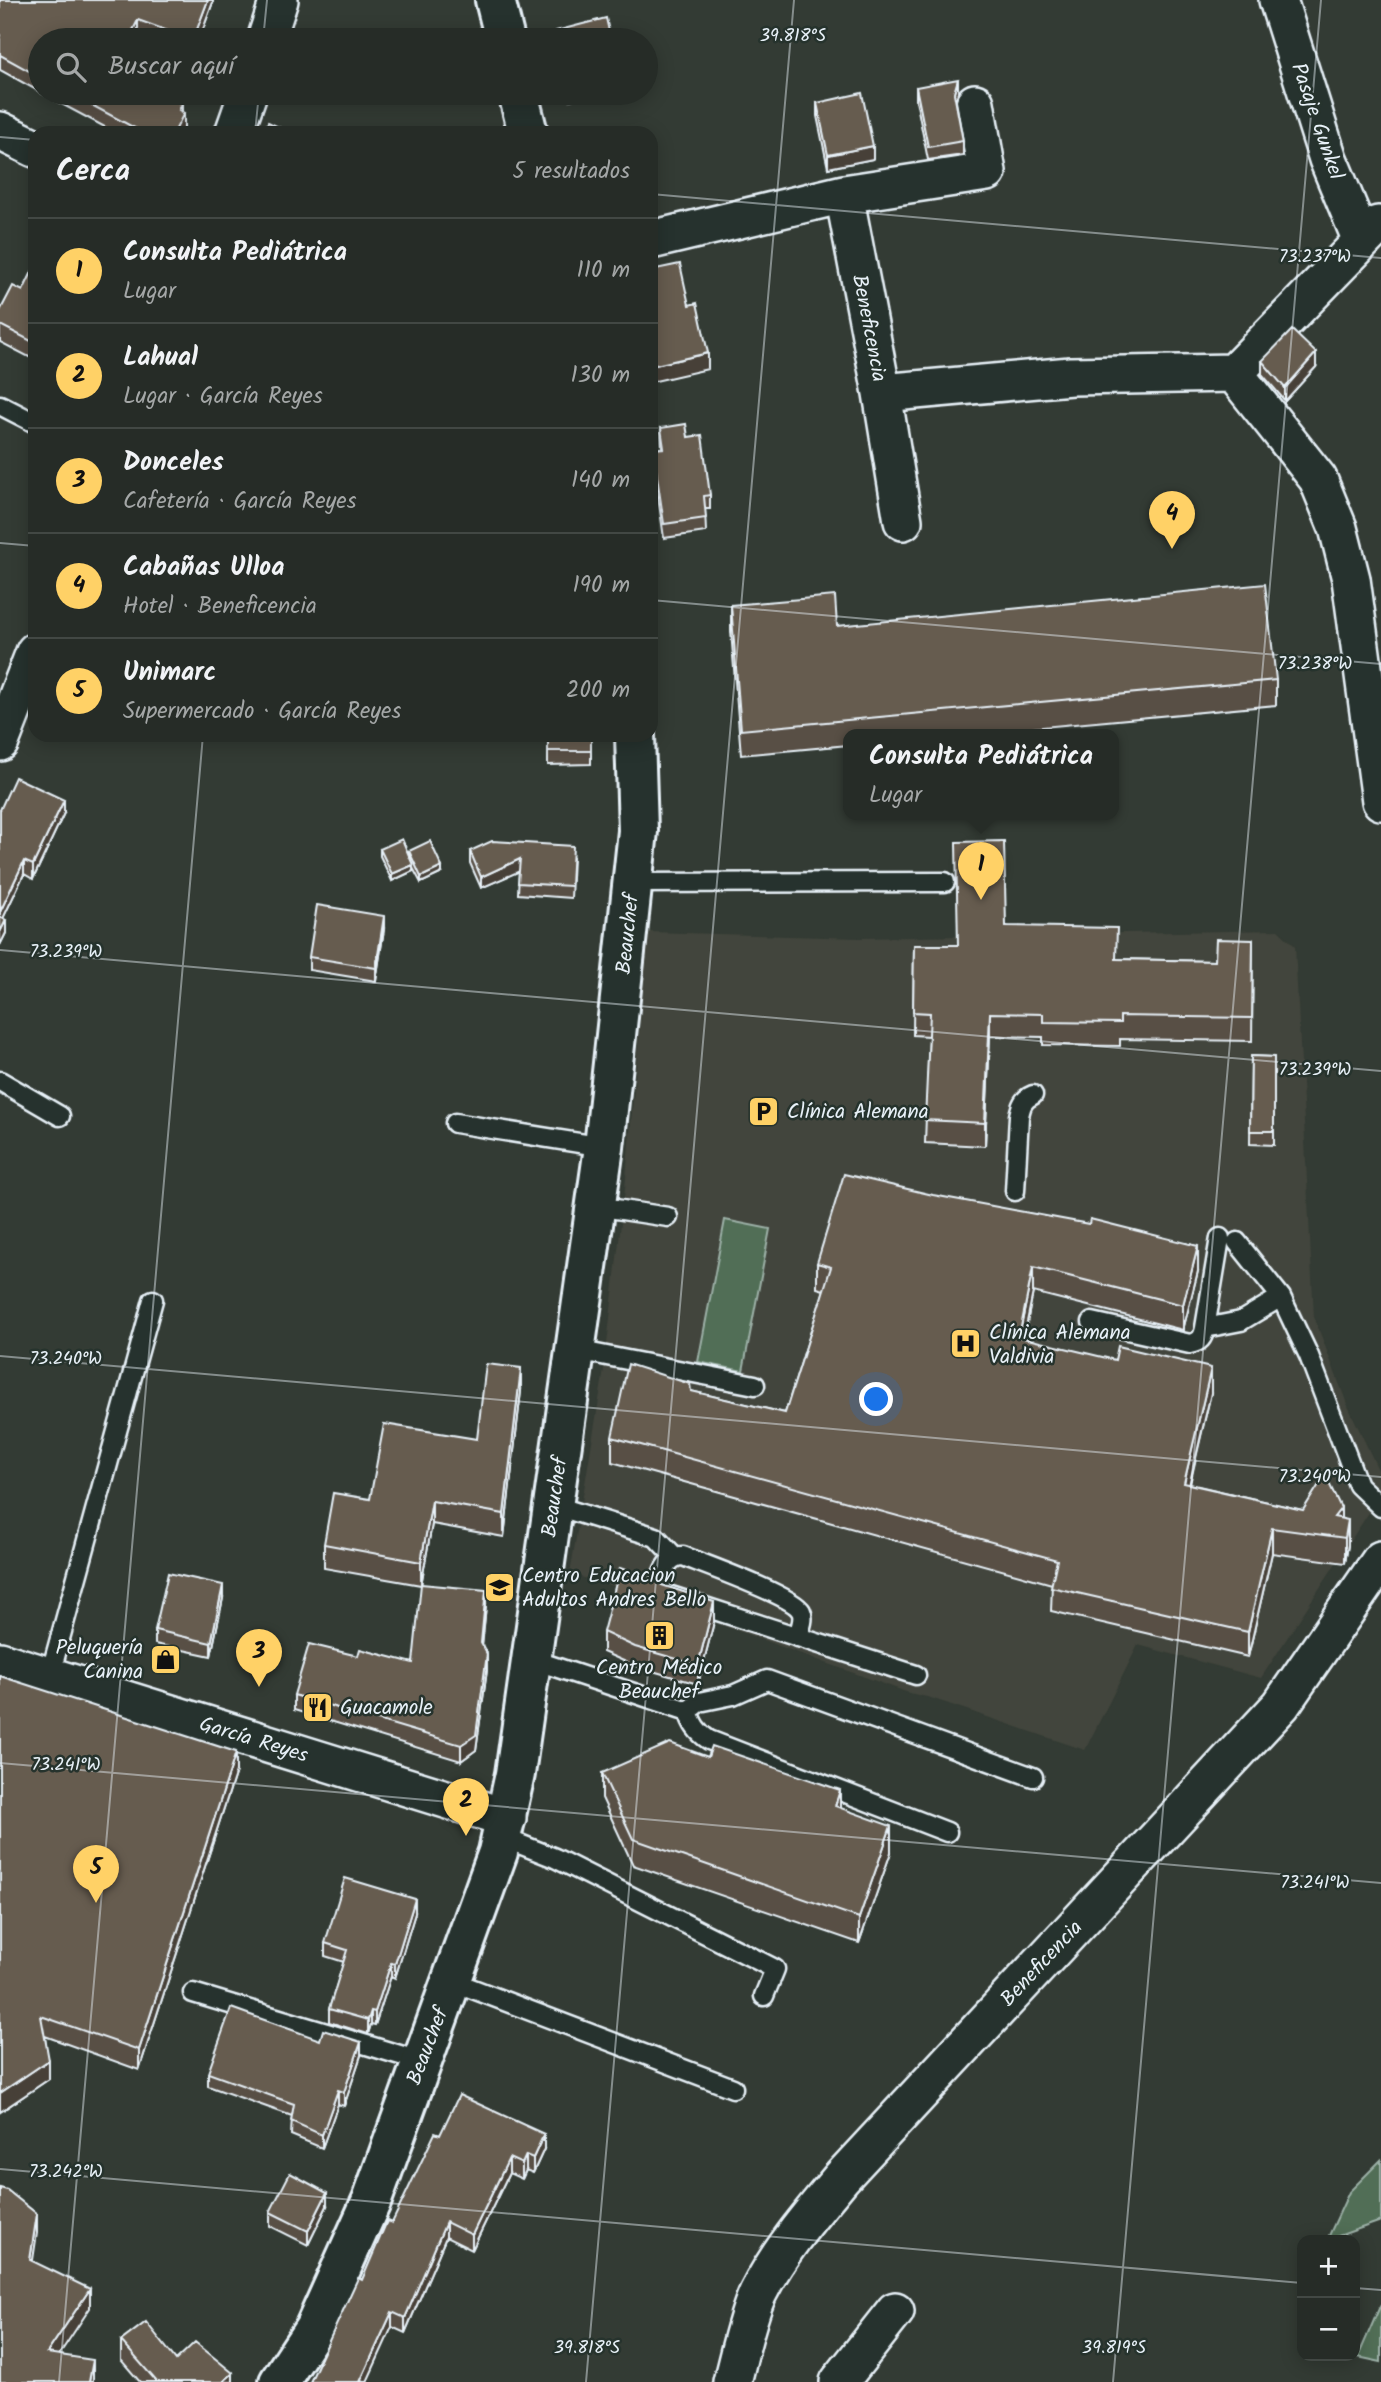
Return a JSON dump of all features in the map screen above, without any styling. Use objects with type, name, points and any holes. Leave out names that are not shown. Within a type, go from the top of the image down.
[{"type":"main road","points":[[495,0],[502,28]]},
{"type":"main road","points":[[521,105],[525,126]]},
{"type":"main road","name":"Beauchef","points":[[279,2382],[314,2329],[372,2200],[505,1827],[604,1147],[638,831],[635,742]]},
{"type":"street","points":[[269,28],[279,0]]},
{"type":"street","name":"Pasaje Gunkel","points":[[1278,0],[1328,159],[1371,231]]},
{"type":"street","points":[[658,238],[844,194],[987,172],[975,103]]},
{"type":"street","points":[[236,126],[244,105]]},
{"type":"street","points":[[0,131],[28,145]]},
{"type":"street","name":"Beneficencia","points":[[844,194],[883,393],[1071,376],[1234,373]]},
{"type":"street","points":[[1371,231],[1234,373],[1318,479],[1338,528],[1351,579],[1381,801]]},
{"type":"street","points":[[883,393],[903,521]]},
{"type":"street","points":[[0,742],[28,670]]},
{"type":"street","name":"Beneficencia","points":[[732,2382],[758,2294],[788,2245],[810,2216],[841,2178],[1280,1705],[1381,1560]]},
{"type":"street","name":"García Reyes","points":[[0,1661],[50,1675],[505,1827]]},
{"type":"street","points":[[839,2382],[895,2311]]},
{"type":"lane","points":[[0,405],[28,419]]},
{"type":"lane","points":[[633,883],[944,882]]},
{"type":"lane","points":[[0,1081],[60,1116]]},
{"type":"lane","points":[[1015,1191],[1019,1116],[1021,1106],[1033,1095]]},
{"type":"lane","points":[[456,1123],[604,1147]]},
{"type":"lane","points":[[596,1206],[667,1217]]},
{"type":"lane","points":[[1092,1322],[1190,1344],[1198,1342],[1203,1336],[1228,1240],[1281,1297],[1309,1356],[1358,1485],[1381,1507]]},
{"type":"lane","points":[[1205,1328],[1241,1321],[1281,1297]]},
{"type":"lane","points":[[50,1675],[153,1300]]},
{"type":"lane","points":[[576,1350],[755,1385]]},
{"type":"lane","points":[[553,1505],[656,1538],[674,1556]]},
{"type":"lane","points":[[797,1637],[802,1622],[801,1612],[795,1605],[778,1595],[683,1556],[674,1556],[668,1561],[659,1586],[665,1594],[797,1637],[916,1675]]},
{"type":"lane","points":[[531,1659],[688,1711]]},
{"type":"lane","points":[[688,1711],[699,1702],[733,1695],[767,1680],[1033,1777]]},
{"type":"lane","points":[[688,1711],[691,1723],[709,1740],[947,1832]]},
{"type":"lane","points":[[505,1827],[555,1858],[775,1969],[764,1996]]},
{"type":"lane","points":[[452,1981],[733,2088]]},
{"type":"lane","points":[[193,1993],[420,2061]]},
{"type":"shaded area","name":"Clínica Alemana Valdivia","points":[[1278,930],[1295,946],[1314,1317],[1347,1404],[1381,1476],[1381,1494],[1261,1678],[1138,1645],[1085,1750],[909,1693],[620,1588],[570,1574],[604,1370],[625,1189],[648,932],[860,938]]},
{"type":"green space","points":[[725,1220],[770,1229],[743,1371],[698,1362]]},
{"type":"green space","points":[[1381,2160],[1381,2221],[1341,2235],[1329,2235],[1349,2192]]},
{"type":"green space","points":[[1381,2304],[1381,2362],[1360,2357]]},
{"type":"building","points":[[0,0],[208,0],[198,28],[160,28],[138,20],[134,28],[28,28],[28,70],[0,55]]},
{"type":"building","points":[[606,18],[608,28],[568,28]]},
{"type":"building","points":[[958,79],[954,93],[963,141],[928,147],[916,87]]},
{"type":"building","points":[[862,93],[873,146],[828,155],[817,103]]},
{"type":"building","points":[[92,105],[182,105],[179,110],[184,113],[178,126],[131,126]]},
{"type":"building","points":[[680,264],[689,305],[697,303],[708,353],[658,364],[658,269]]},
{"type":"building","points":[[28,281],[28,339],[0,325],[0,311],[13,286],[23,291]]},
{"type":"building","points":[[1292,330],[1316,353],[1285,388],[1262,361]]},
{"type":"building","points":[[686,424],[688,437],[702,435],[710,495],[704,496],[706,518],[664,524],[658,483],[658,449],[664,448],[661,428]]},
{"type":"building","points":[[1265,584],[1276,680],[741,730],[731,605],[835,596],[837,626]]},
{"type":"building","points":[[548,742],[591,742],[591,751],[548,751]]},
{"type":"building","points":[[15,777],[64,800],[33,865],[24,861],[0,912],[0,810]]},
{"type":"building","points":[[402,839],[413,865],[392,874],[380,849]]},
{"type":"building","points":[[430,841],[442,867],[421,877],[409,851]]},
{"type":"building","points":[[492,841],[573,846],[571,886],[518,883],[520,859],[481,877],[470,851]]},
{"type":"building","points":[[1004,841],[1006,926],[1117,928],[1116,959],[1215,961],[1216,939],[1253,940],[1252,1018],[1120,1016],[1120,1023],[1043,1022],[1043,1014],[990,1013],[985,1123],[925,1120],[930,1013],[913,1012],[914,945],[958,945],[956,842]]},
{"type":"building","points":[[317,905],[384,916],[376,968],[309,957]]},
{"type":"building","points":[[0,917],[6,920],[0,932]]},
{"type":"building","points":[[1251,1056],[1274,1057],[1274,1131],[1250,1131]]},
{"type":"building","points":[[844,1174],[933,1195],[1089,1224],[1090,1219],[1198,1246],[1183,1305],[1033,1267],[1019,1337],[1115,1360],[1118,1346],[1211,1368],[1184,1483],[1303,1510],[1325,1475],[1341,1508],[1334,1517],[1348,1520],[1345,1538],[1272,1528],[1248,1632],[1051,1587],[1057,1560],[612,1437],[628,1364],[690,1384],[691,1391],[785,1413],[831,1267],[817,1263]]},
{"type":"building","points":[[486,1364],[521,1368],[504,1514],[432,1501],[421,1562],[324,1544],[333,1493],[370,1499],[384,1424],[477,1439]]},
{"type":"building","name":"Centro Médico Beauchef","points":[[620,1568],[714,1602],[698,1665],[635,1647],[603,1632]]},
{"type":"building","points":[[168,1573],[223,1585],[211,1643],[155,1630]]},
{"type":"building","points":[[421,1584],[486,1590],[481,1643],[487,1654],[476,1735],[461,1745],[294,1695],[309,1644],[358,1656],[360,1649],[413,1663]]},
{"type":"building","points":[[0,1676],[236,1752],[139,2050],[41,2016],[49,2060],[0,2093]]},
{"type":"building","points":[[670,1743],[708,1757],[712,1746],[840,1790],[835,1806],[891,1826],[859,1918],[633,1839],[602,1773]]},
{"type":"building","points":[[345,1878],[415,1899],[395,1964],[391,1963],[375,2012],[371,2011],[368,2020],[329,2009],[347,1950],[325,1943]]},
{"type":"building","points":[[231,2008],[320,2040],[323,2030],[361,2042],[344,2092],[338,2090],[322,2135],[291,2121],[294,2104],[208,2073]]},
{"type":"building","points":[[459,2095],[544,2134],[533,2158],[526,2155],[522,2164],[509,2158],[472,2235],[446,2222],[405,2318],[392,2312],[360,2382],[310,2382],[358,2278],[362,2280],[387,2221],[392,2223],[435,2133],[440,2135]]},
{"type":"building","points":[[290,2173],[327,2193],[308,2231],[270,2212]]},
{"type":"building","points":[[0,2188],[7,2190],[37,2214],[30,2260],[90,2289],[47,2353],[93,2360],[89,2382],[0,2382]]},
{"type":"building","points":[[146,2322],[176,2360],[195,2342],[233,2373],[223,2382],[157,2382],[121,2341]]},
{"type":"place","name":"Cabañas Ulloa","points":[[1172,549]]},
{"type":"place","name":"Consulta Pediátrica","points":[[981,900]]},
{"type":"place","name":"Clínica Alemana","points":[[764,1111]]},
{"type":"place","name":"Clínica Alemana Valdivia","points":[[966,1344]]},
{"type":"place","name":"Centro Educacion Adultos Andres Bello","points":[[499,1587]]},
{"type":"place","name":"Centro Médico Beauchef","points":[[659,1635]]},
{"type":"place","name":"Peluquería Canina","points":[[166,1659]]},
{"type":"place","name":"Donceles","points":[[259,1687]]},
{"type":"place","name":"Guacamole","points":[[317,1707]]},
{"type":"place","name":"Lahual","points":[[466,1836]]},
{"type":"place","name":"Unimarc","points":[[96,1903]]}]
